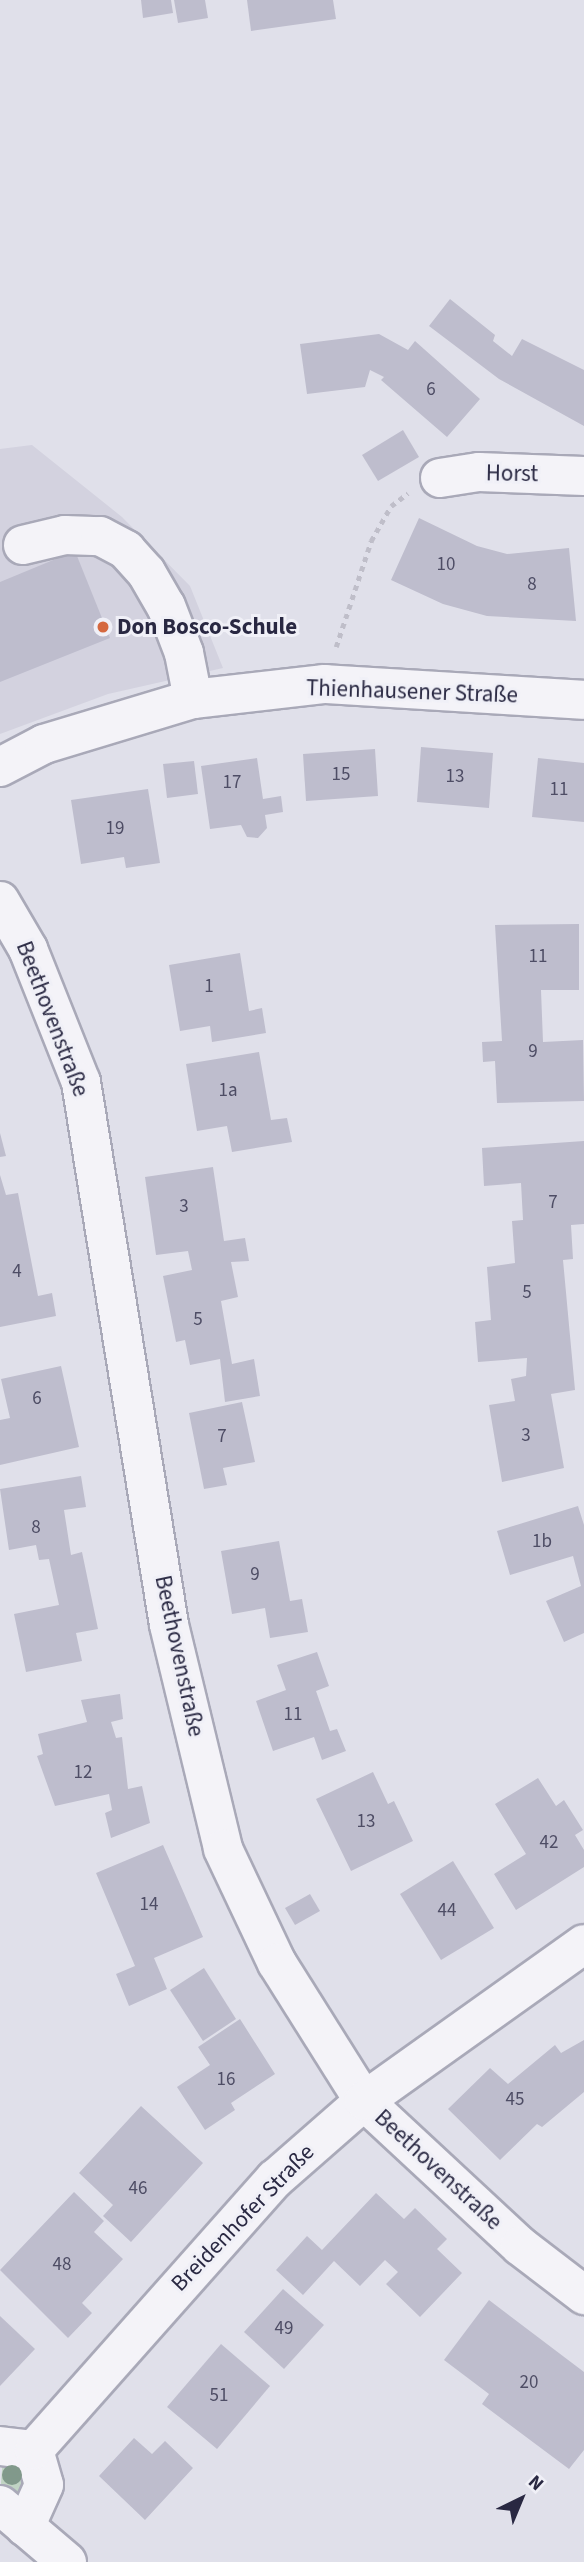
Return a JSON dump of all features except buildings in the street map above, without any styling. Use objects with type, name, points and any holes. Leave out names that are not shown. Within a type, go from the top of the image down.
[{"type":"street","name":"Horst","points":[[440,478],[479,472],[584,476]]},
{"type":"street","points":[[23,545],[65,535],[100,536],[126,550],[146,572],[166,606],[184,653],[193,699]]},
{"type":"street","name":"Thienhausener Straße","points":[[0,767],[44,744],[193,699],[326,684],[584,700]]},
{"type":"street","name":"Beethovenstraße","points":[[0,901],[28,949],[81,1082],[169,1625],[223,1849],[277,1963],[364,2101],[520,2246],[584,2295]]},
{"type":"street","name":"Breidenhofer Straße","points":[[12,2516],[44,2485],[17,2448],[275,2179],[364,2101],[584,1944]]},
{"type":"street","points":[[12,2516],[67,2562]]},
{"type":"path","points":[[326,684],[350,597],[391,506],[440,478]]},
{"type":"shaded area","name":"Don Bosco-Schule","points":[[32,445],[122,517],[190,586],[223,668],[108,694],[0,734],[0,449]]},
{"type":"green space","points":[[3,2457],[29,2474],[20,2496],[0,2496]]},
{"type":"place","name":"Don Bosco-Schule","points":[[103,627]]}]
